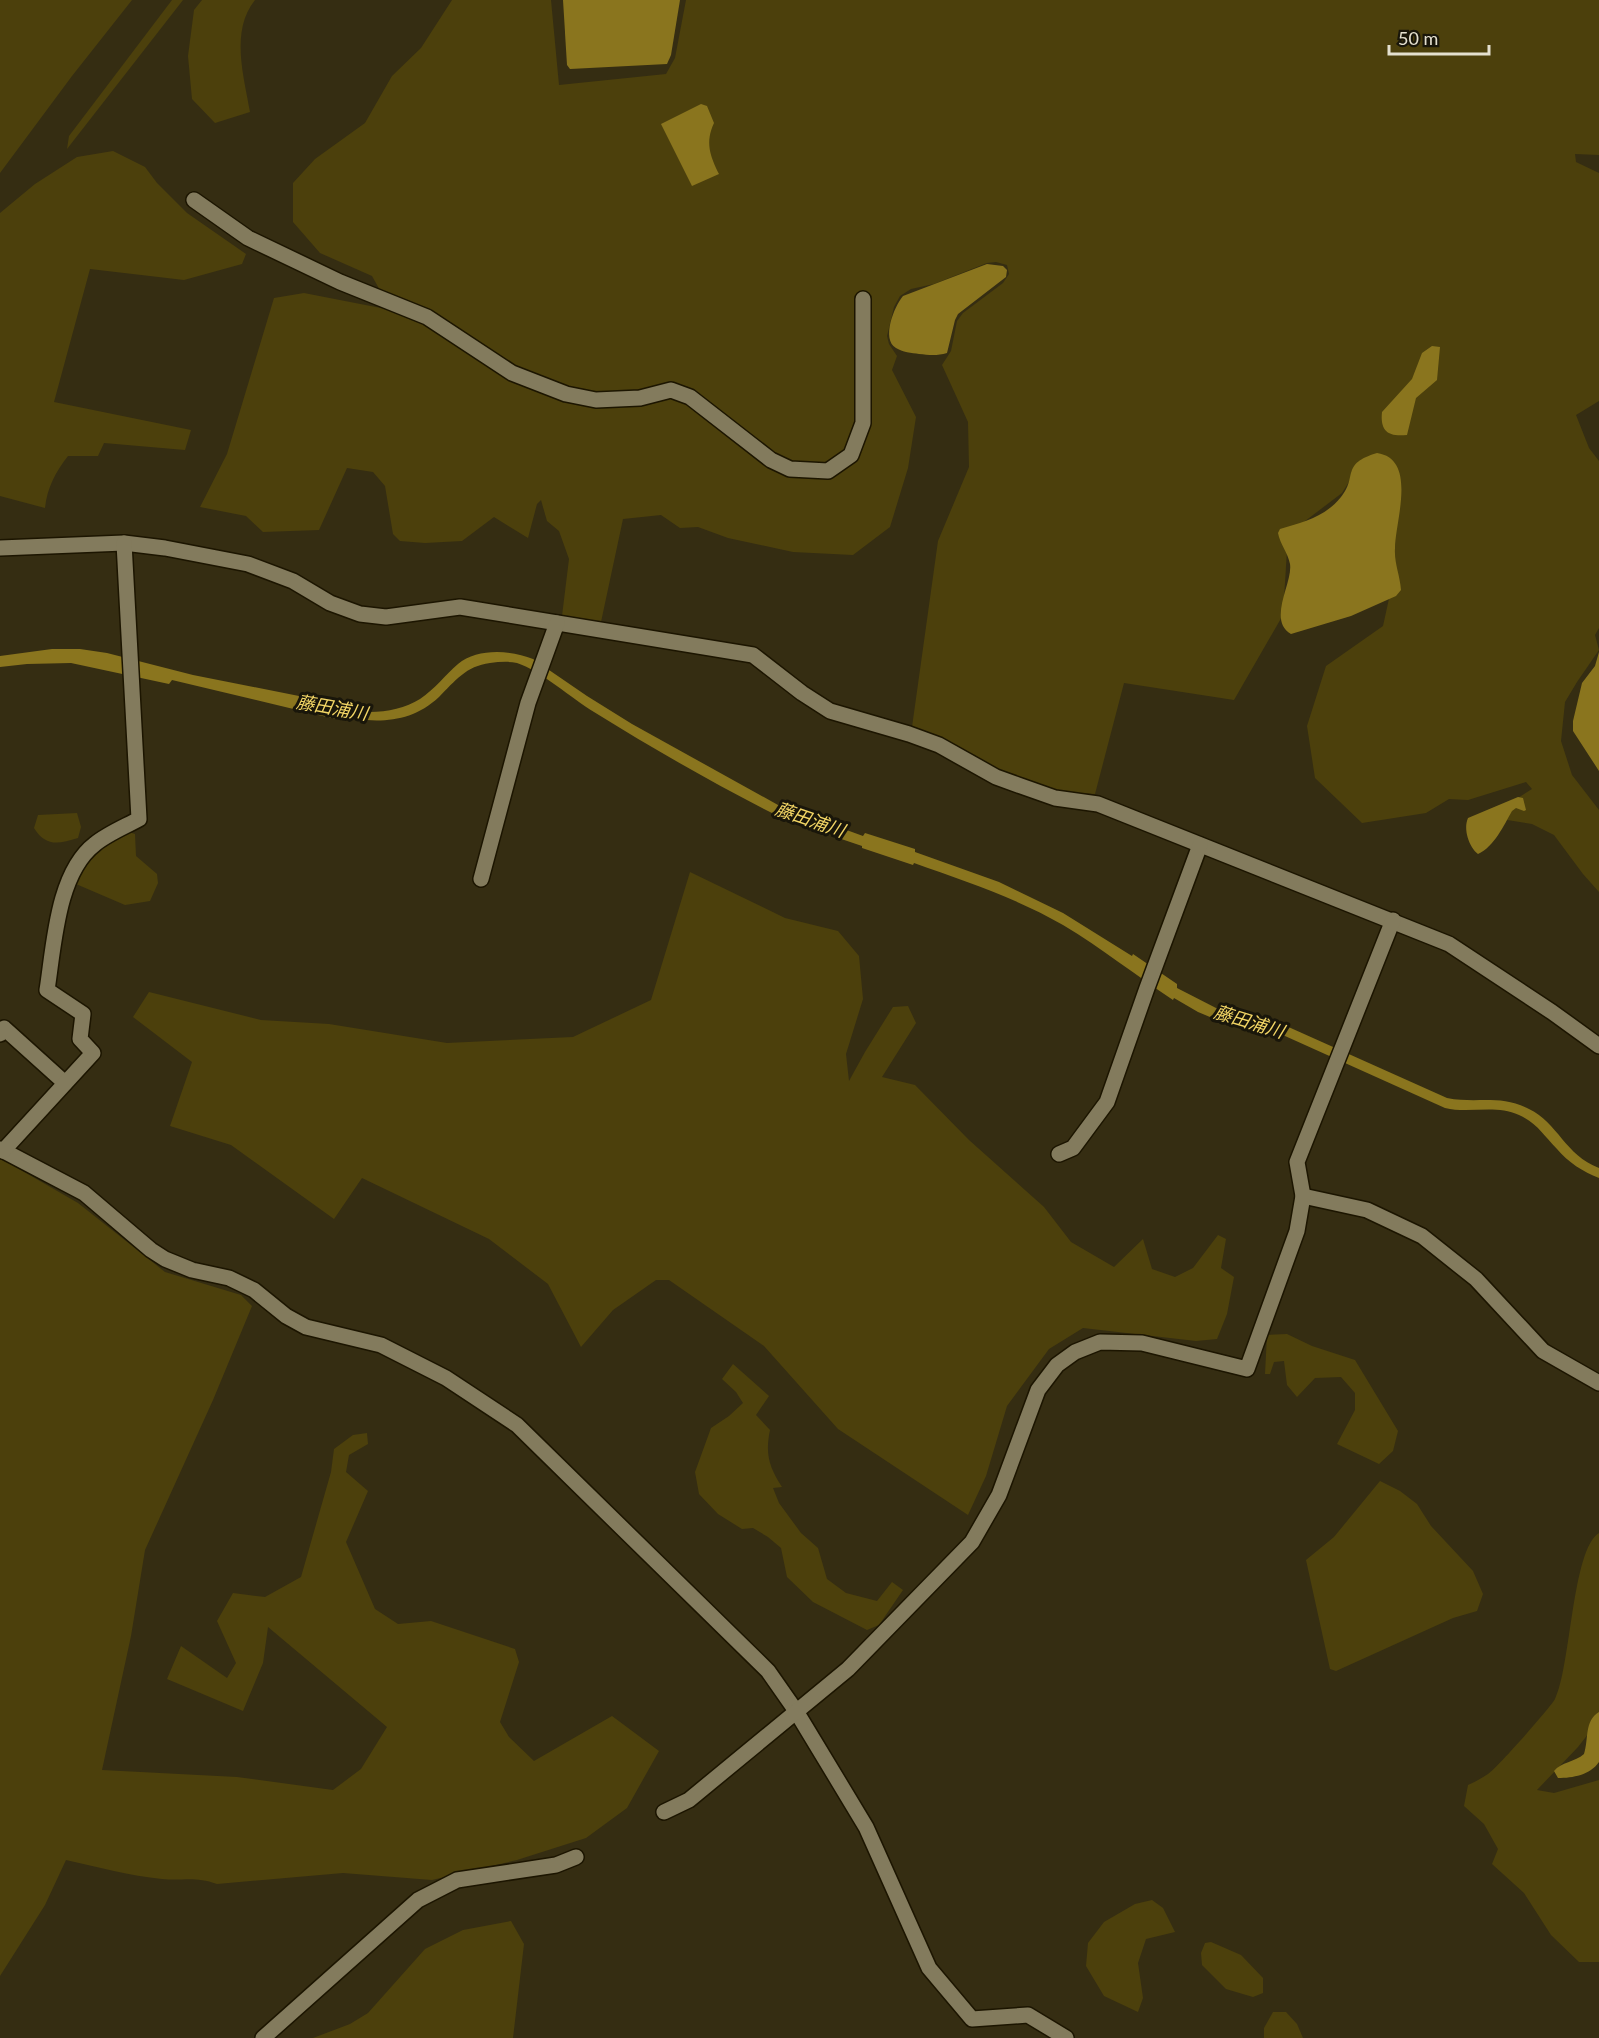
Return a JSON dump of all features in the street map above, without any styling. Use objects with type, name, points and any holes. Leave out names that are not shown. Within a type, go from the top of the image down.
[{"type":"street","points":[[194,200],[248,238],[340,282],[427,317],[512,373],[566,394],[596,400],[640,398],[671,390],[690,397],[771,460],[790,469],[828,471],[851,455],[863,423],[863,299]]},
{"type":"street","points":[[0,548],[124,543],[165,548],[248,564],[293,581],[330,603],[360,614],[386,617],[460,607],[753,655],[802,693],[830,711],[909,734],[939,746],[996,777],[1055,798],[1098,804],[1449,944],[1599,1046]]},
{"type":"street","points":[[124,543],[139,819],[95,844],[77,862],[59,915],[47,990],[83,1014],[80,1039],[93,1053],[1,1150],[84,1193],[151,1251],[165,1259],[192,1270],[229,1278],[254,1290],[286,1316],[306,1327],[381,1345],[446,1378],[517,1425],[768,1671],[796,1711],[866,1827],[929,1968],[972,2019],[1028,2015],[1066,2038]]},
{"type":"street","points":[[482,879],[528,703],[557,623]]},
{"type":"street","points":[[1059,1154],[1073,1148],[1107,1102],[1200,845]]},
{"type":"street","points":[[664,1812],[689,1800],[848,1669],[972,1542],[999,1495],[1038,1390],[1058,1365],[1075,1352],[1100,1342],[1142,1343],[1248,1369],[1297,1231],[1303,1196],[1297,1162],[1393,920]]},
{"type":"street","points":[[0,1034],[4,1028],[65,1083]]},
{"type":"street","points":[[1303,1196],[1367,1210],[1422,1236],[1476,1279],[1543,1351],[1599,1383]]},
{"type":"street","points":[[263,2038],[417,1900],[457,1880],[556,1864],[576,1857]]},
{"type":"shaded area","points":[[0,0],[132,0],[0,173]]},
{"type":"shaded area","points":[[172,0],[183,0],[67,149],[69,136]]},
{"type":"shaded area","points":[[202,0],[255,0],[247,12],[241,40],[242,69],[250,112],[215,123],[192,99],[188,56],[194,10]]},
{"type":"shaded area","points":[[452,0],[551,0],[559,85],[666,74],[675,58],[686,0],[1599,0],[1599,155],[1575,154],[1576,162],[1599,173],[1599,401],[1576,415],[1589,448],[1599,461],[1599,628],[1595,635],[1599,650],[1565,702],[1561,741],[1572,775],[1599,810],[1599,892],[1554,835],[1532,824],[1501,819],[1510,803],[1532,789],[1526,782],[1468,800],[1449,799],[1426,813],[1362,823],[1315,778],[1307,726],[1326,666],[1383,626],[1392,585],[1362,461],[1342,493],[1288,534],[1283,615],[1234,700],[1124,683],[1095,794],[1060,792],[1000,772],[912,727],[938,541],[969,467],[968,422],[942,365],[951,351],[957,321],[963,313],[1003,283],[1009,274],[1007,265],[996,262],[987,263],[934,284],[911,289],[900,296],[894,307],[887,336],[897,356],[892,370],[916,417],[908,468],[890,527],[853,555],[793,552],[728,538],[698,527],[680,528],[661,515],[623,519],[601,622],[562,616],[569,559],[559,531],[547,521],[541,500],[537,504],[528,538],[494,517],[462,541],[425,543],[400,541],[393,534],[385,486],[373,472],[347,468],[319,530],[263,532],[246,516],[200,507],[227,454],[274,298],[304,293],[391,310],[372,276],[320,253],[293,222],[293,183],[315,159],[365,123],[392,76],[421,48]]},
{"type":"shaded area","points":[[113,151],[145,167],[157,183],[187,213],[246,254],[242,264],[184,280],[90,269],[54,402],[191,430],[185,450],[104,443],[98,456],[68,456],[53,480],[45,508],[0,496],[0,213],[35,184],[77,157]]},
{"type":"shaded area","points":[[77,813],[81,827],[78,838],[64,842],[48,841],[34,828],[38,815]]},
{"type":"shaded area","points":[[125,831],[135,834],[136,856],[157,874],[158,883],[150,901],[125,905],[76,884],[84,865],[94,852]]},
{"type":"shaded area","points":[[690,872],[785,918],[838,931],[859,956],[863,999],[846,1054],[849,1081],[893,1007],[908,1006],[916,1023],[882,1077],[915,1085],[969,1140],[1044,1207],[1071,1242],[1114,1267],[1143,1239],[1152,1269],[1175,1277],[1193,1268],[1218,1235],[1226,1239],[1221,1268],[1234,1277],[1227,1314],[1217,1339],[1196,1341],[1083,1328],[1049,1349],[1007,1406],[986,1476],[968,1515],[838,1429],[764,1346],[669,1280],[656,1280],[613,1310],[581,1347],[548,1284],[489,1239],[362,1178],[334,1219],[231,1145],[170,1126],[192,1062],[133,1017],[149,992],[261,1020],[329,1024],[447,1043],[573,1037],[651,1000]]},
{"type":"shaded area","points":[[0,1158],[78,1203],[165,1272],[241,1295],[252,1306],[213,1400],[145,1550],[131,1636],[102,1770],[237,1777],[333,1790],[361,1769],[387,1727],[268,1627],[263,1663],[243,1711],[167,1679],[181,1646],[227,1678],[236,1663],[217,1621],[233,1593],[265,1597],[301,1577],[331,1472],[334,1449],[353,1435],[367,1433],[368,1444],[349,1455],[346,1472],[368,1491],[346,1542],[375,1609],[398,1624],[431,1621],[515,1649],[519,1662],[500,1722],[509,1737],[534,1761],[612,1716],[659,1751],[627,1808],[586,1838],[517,1860],[432,1880],[343,1873],[217,1884],[196,1879],[138,1876],[66,1860],[45,1905],[0,1976]]},
{"type":"shaded area","points":[[1287,1334],[1312,1346],[1355,1360],[1398,1431],[1393,1451],[1379,1464],[1337,1444],[1355,1410],[1355,1393],[1341,1377],[1315,1378],[1297,1397],[1287,1385],[1284,1361],[1274,1362],[1270,1374],[1265,1374],[1267,1335]]},
{"type":"shaded area","points":[[733,1364],[769,1396],[756,1415],[770,1430],[769,1460],[782,1487],[773,1488],[779,1503],[801,1533],[818,1548],[827,1579],[846,1593],[877,1601],[892,1582],[903,1590],[879,1625],[867,1630],[813,1602],[787,1577],[781,1548],[753,1528],[742,1529],[718,1514],[699,1494],[695,1472],[711,1428],[743,1403],[736,1392],[722,1379]]},
{"type":"shaded area","points":[[1380,1481],[1400,1491],[1417,1504],[1431,1526],[1473,1571],[1483,1594],[1477,1611],[1453,1618],[1336,1671],[1330,1669],[1306,1560],[1334,1537]]},
{"type":"shaded area","points":[[1599,1533],[1599,1720],[1578,1747],[1537,1790],[1554,1793],[1599,1780],[1599,1962],[1579,1962],[1551,1935],[1524,1893],[1492,1864],[1498,1849],[1484,1824],[1464,1806],[1468,1785],[1488,1774],[1523,1738],[1555,1699],[1565,1662],[1577,1584],[1583,1561],[1590,1543]]},
{"type":"shaded area","points":[[1152,1900],[1163,1908],[1175,1932],[1146,1939],[1138,1963],[1143,1998],[1138,2012],[1104,1996],[1086,1966],[1088,1943],[1104,1922],[1135,1904]]},
{"type":"shaded area","points":[[511,1921],[524,1944],[513,2038],[313,2038],[350,2024],[368,2013],[425,1949],[463,1930]]},
{"type":"shaded area","points":[[1211,1942],[1241,1955],[1263,1978],[1263,1993],[1253,1997],[1226,1989],[1202,1965],[1201,1953],[1205,1943]]},
{"type":"shaded area","points":[[1273,2012],[1286,2012],[1297,2024],[1303,2038],[1264,2038],[1264,2028]]},
{"type":"water","points":[[563,0],[680,0],[671,55],[667,64],[570,69],[567,65]]},
{"type":"water","points":[[701,104],[707,106],[714,123],[709,143],[719,174],[692,186],[661,124]]},
{"type":"water","points":[[987,264],[1003,266],[1007,270],[1006,277],[958,314],[947,353],[933,355],[910,353],[892,344],[889,330],[896,308],[903,296]]},
{"type":"water","points":[[1432,346],[1440,347],[1437,380],[1416,398],[1407,435],[1390,434],[1382,424],[1382,412],[1412,379],[1422,353]]},
{"type":"water","points":[[1377,453],[1390,458],[1397,467],[1401,479],[1395,553],[1401,590],[1396,596],[1351,616],[1291,634],[1284,628],[1281,620],[1290,564],[1278,533],[1280,529],[1313,518],[1335,504],[1346,490],[1354,466],[1366,457]]},
{"type":"water","name":"藤田浦川","points":[[52,649],[80,649],[107,653],[193,675],[339,704],[340,708],[360,712],[392,710],[411,704],[430,691],[458,664],[475,655],[505,652],[533,659],[632,724],[778,805],[863,836],[865,833],[915,849],[915,852],[999,882],[1063,913],[1132,956],[1133,954],[1177,984],[1177,988],[1218,1009],[1238,1016],[1284,1025],[1447,1098],[1508,1102],[1529,1109],[1547,1122],[1578,1155],[1599,1168],[1599,1178],[1582,1170],[1561,1154],[1526,1118],[1501,1110],[1445,1108],[1285,1036],[1222,1022],[1174,998],[1173,1000],[1078,934],[1027,906],[952,876],[862,848],[862,846],[788,821],[660,752],[594,712],[546,678],[517,663],[493,663],[474,667],[428,706],[416,713],[391,720],[364,720],[337,716],[335,719],[172,680],[169,684],[71,663],[0,667],[0,656]]},
{"type":"water","points":[[1599,652],[1599,771],[1573,731],[1573,721],[1582,683],[1595,666]]},
{"type":"water","points":[[1518,797],[1523,798],[1526,810],[1516,808],[1512,811],[1494,841],[1478,854],[1468,838],[1466,827],[1468,818]]},
{"type":"water","points":[[1599,1712],[1599,1762],[1591,1770],[1581,1775],[1558,1778],[1554,1771],[1557,1768],[1584,1754],[1589,1725]]}]
